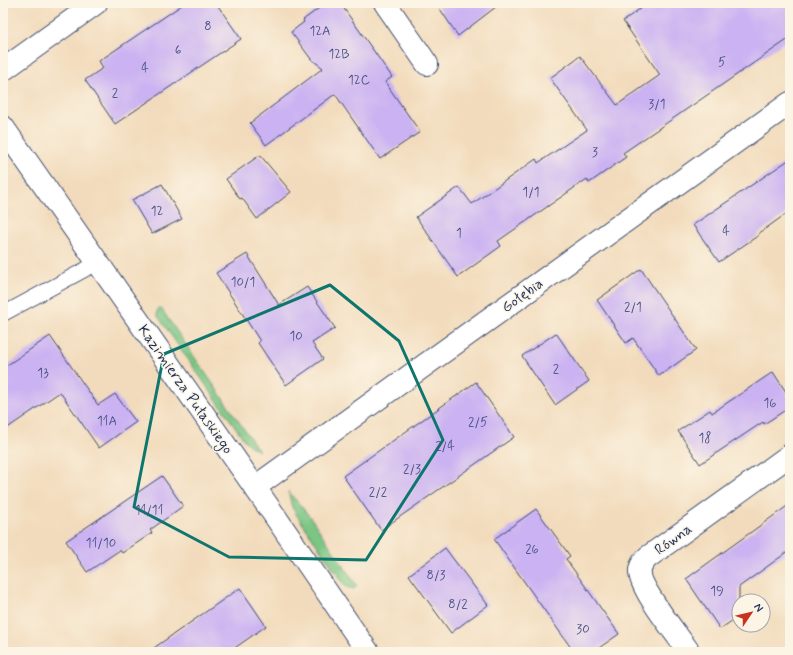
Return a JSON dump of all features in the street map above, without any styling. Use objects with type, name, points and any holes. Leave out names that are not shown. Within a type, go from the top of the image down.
[{"type":"street","points":[[3,70],[96,3]]},
{"type":"street","points":[[385,3],[427,64]]},
{"type":"street","name":"Gołębia","points":[[255,486],[790,103]]},
{"type":"street","name":"Kazimierza Pułaskiego","points":[[3,127],[97,264],[255,486],[368,652]]},
{"type":"street","name":"Równa","points":[[689,652],[647,592],[642,581],[640,571],[642,563],[654,552],[790,455]]},
{"type":"lane","points":[[3,314],[97,264]]},
{"type":"highlighted area","points":[[330,285],[399,341],[443,440],[366,560],[229,557],[134,507],[164,354]]},
{"type":"green space","points":[[160,307],[259,451],[245,441],[157,315],[158,308]]},
{"type":"green space","points":[[288,491],[311,518],[357,586],[354,589],[346,587],[296,514],[292,507]]},
{"type":"building","points":[[185,3],[216,3],[241,39],[115,124],[85,80],[103,68],[99,61]]},
{"type":"building","points":[[326,3],[340,3],[392,77],[385,82],[420,132],[380,159],[335,94],[266,145],[250,123],[323,68],[311,59],[291,32],[304,22],[303,20]]},
{"type":"building","points":[[436,3],[501,3],[458,36]]},
{"type":"building","points":[[648,3],[790,3],[790,38],[623,153],[626,157],[589,183],[587,179],[498,241],[501,246],[458,277],[416,217],[459,187],[472,204],[536,159],[538,163],[587,130],[550,78],[580,56],[617,105],[660,75],[623,21]]},
{"type":"building","points":[[260,155],[291,192],[257,219],[226,179]]},
{"type":"building","points":[[790,159],[790,211],[758,234],[759,235],[719,262],[693,225]]},
{"type":"building","points":[[162,184],[182,219],[152,234],[132,200]]},
{"type":"building","points":[[247,254],[279,305],[307,287],[335,328],[312,343],[323,359],[286,385],[258,343],[260,341],[216,273]]},
{"type":"building","points":[[641,269],[696,350],[659,376],[633,338],[626,343],[597,300]]},
{"type":"building","points":[[556,333],[589,381],[555,405],[522,356]]},
{"type":"building","points":[[50,336],[98,405],[115,394],[136,422],[99,448],[60,392],[3,431],[3,368]]},
{"type":"building","points":[[773,372],[790,398],[790,407],[764,424],[763,422],[700,464],[678,431],[710,410],[712,413]]},
{"type":"building","points":[[476,382],[514,437],[381,530],[343,476]]},
{"type":"building","points":[[162,476],[183,506],[150,530],[152,533],[122,553],[120,550],[87,572],[66,541]]},
{"type":"building","points":[[790,504],[790,550],[739,587],[739,593],[731,593],[731,621],[720,629],[686,579]]},
{"type":"building","points":[[536,509],[570,556],[566,559],[619,634],[593,652],[574,652],[494,539]]},
{"type":"building","points":[[445,548],[488,605],[451,633],[409,575]]},
{"type":"building","points":[[240,588],[266,626],[229,652],[148,652]]}]
